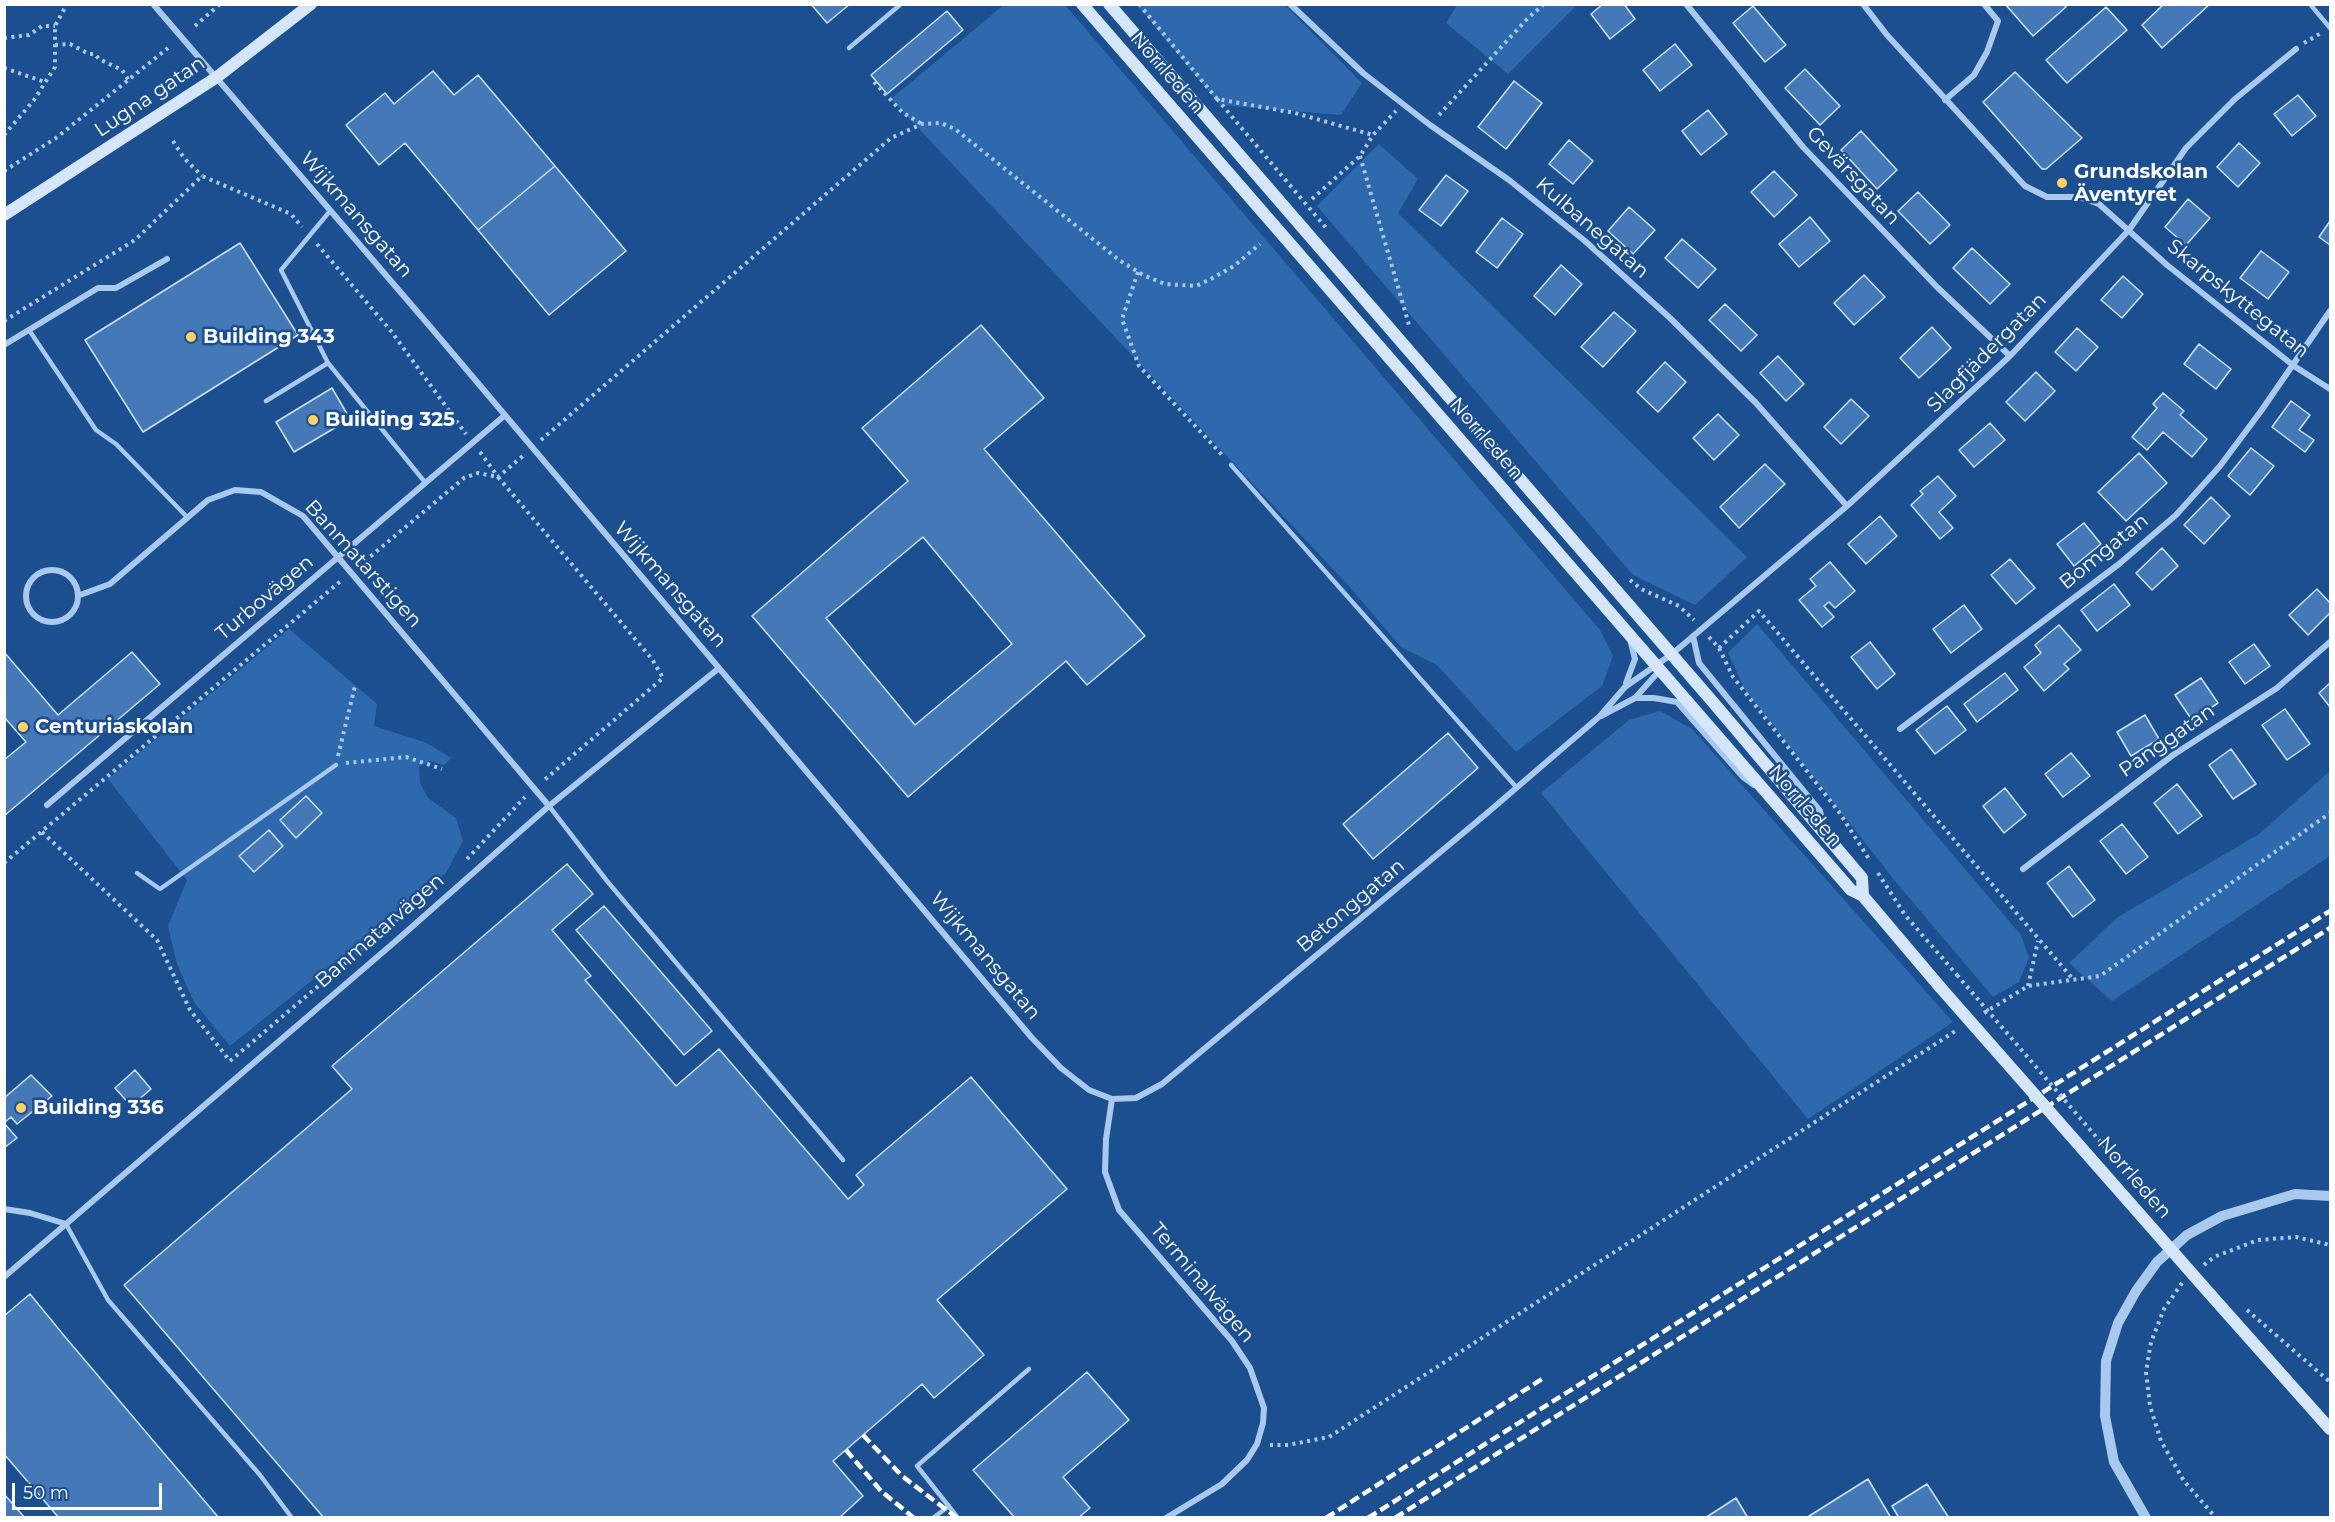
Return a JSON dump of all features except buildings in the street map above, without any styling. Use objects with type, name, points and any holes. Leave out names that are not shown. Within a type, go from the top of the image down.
[{"type":"main road","name":"Lugna gatan","points":[[4,215],[217,77],[311,4]]},
{"type":"main road","name":"Norrleden","points":[[1082,4],[1851,890],[1863,896],[1940,987],[2331,1429]]},
{"type":"main road","name":"Norrleden","points":[[1109,4],[1672,654],[1862,878],[1863,896]]},
{"type":"street","name":"Wijkmansgatan","points":[[153,4],[1032,1038],[1061,1068],[1089,1090],[1112,1099]]},
{"type":"street","name":"Kulbanegatan","points":[[1290,4],[1364,73],[1402,104],[1509,180],[1602,256],[1756,403],[1847,506]]},
{"type":"street","name":"Gevärsgatan","points":[[1686,4],[1803,147],[1936,287],[2010,356]]},
{"type":"street","name":"Skarpskyttegatan","points":[[1863,4],[1945,100],[2025,186],[2047,197],[2079,197],[2099,204],[2168,265],[2294,366],[2331,389]]},
{"type":"street","points":[[1945,100],[1974,75],[1987,52],[1998,21],[1984,4]]},
{"type":"street","name":"Slagfjädergatan","points":[[1672,654],[1847,506],[2010,356],[2129,230],[2186,148],[2235,99],[2296,49]]},
{"type":"street","points":[[4,345],[98,288],[116,288],[167,259]]},
{"type":"street","points":[[2294,366],[2331,311]]},
{"type":"street","name":"Bomgatan","points":[[1900,729],[2119,564],[2176,515],[2220,466],[2294,366]]},
{"type":"street","name":"Turbovägen","points":[[47,805],[504,416]]},
{"type":"street","name":"Banmatarstigen","points":[[80,596],[110,584],[208,500],[228,492],[261,492],[303,516],[549,806]]},
{"type":"street","points":[[52,569],[71,576],[80,596],[72,615],[53,624],[33,616],[25,597],[33,577],[52,569]]},
{"type":"street","name":"Betonggatan","points":[[1625,687],[1635,658],[1627,630]]},
{"type":"street","points":[[1693,636],[1699,663],[1820,811],[1825,835]]},
{"type":"street","name":"Panggatan","points":[[2023,869],[2173,755],[2277,688],[2331,642]]},
{"type":"street","name":"Betonggatan","points":[[1600,716],[1635,698],[1658,667],[1672,654]]},
{"type":"street","name":"Betonggatan","points":[[1112,1099],[1136,1098],[1162,1084],[1517,788],[1600,716],[1625,687],[1658,667]]},
{"type":"street","name":"Banmatarvägen","points":[[4,1276],[397,940],[549,806],[719,668]]},
{"type":"street","points":[[1635,698],[1654,698],[1677,702],[1743,777],[1777,802]]},
{"type":"street","name":"Terminalvägen","points":[[1112,1099],[1105,1161],[1110,1188],[1119,1210],[1232,1341],[1250,1368],[1264,1408],[1263,1424],[1257,1444],[1236,1473],[1166,1518]]},
{"type":"street","points":[[2146,1518],[2114,1462],[2105,1416],[2106,1361],[2118,1323],[2136,1291],[2157,1262],[2187,1235],[2222,1216],[2295,1194],[2331,1196]]},
{"type":"street","points":[[4,1209],[64,1223]]},
{"type":"lane","points":[[849,48],[901,4]]},
{"type":"lane","points":[[2310,4],[2329,28]]},
{"type":"lane","points":[[330,212],[281,270],[328,363],[424,482]]},
{"type":"lane","points":[[29,330],[96,430],[129,456],[188,518]]},
{"type":"lane","points":[[266,401],[328,363]]},
{"type":"lane","points":[[1231,465],[1517,788]]},
{"type":"lane","points":[[137,873],[160,889],[336,765]]},
{"type":"lane","points":[[549,806],[607,880],[843,1160]]},
{"type":"lane","points":[[64,1223],[108,1300],[260,1475],[292,1518]]},
{"type":"lane","points":[[958,1518],[917,1466],[1029,1369]]},
{"type":"lane","points":[[933,1518],[949,1506]]},
{"type":"path","points":[[4,135],[34,100],[55,67],[55,26],[67,4]]},
{"type":"path","points":[[195,26],[220,4]]},
{"type":"path","points":[[1139,4],[1332,234]]},
{"type":"path","points":[[1441,116],[1527,19],[1544,4]]},
{"type":"path","points":[[4,38],[29,35],[42,26],[55,26]]},
{"type":"path","points":[[2296,49],[2329,28]]},
{"type":"path","points":[[55,45],[70,44],[89,54],[95,54],[99,60],[122,70],[129,81]]},
{"type":"path","points":[[4,171],[56,138],[168,48]]},
{"type":"path","points":[[4,68],[45,82]]},
{"type":"path","points":[[874,82],[903,113],[922,124]]},
{"type":"path","points":[[1217,99],[1295,113],[1373,135]]},
{"type":"path","points":[[1312,200],[1360,156],[1373,135],[1402,104]]},
{"type":"path","points":[[498,477],[891,138],[922,124],[941,123],[955,129],[1138,272],[1165,284],[1196,286],[1234,266],[1260,244]]},
{"type":"path","points":[[173,141],[184,158],[202,176],[291,214],[391,330],[498,477],[652,659],[663,678],[515,805],[460,866]]},
{"type":"path","points":[[1360,156],[1408,324]]},
{"type":"path","points":[[4,321],[135,240],[202,176]]},
{"type":"path","points":[[1138,272],[1122,320],[1138,366],[1231,465]]},
{"type":"path","points":[[1401,315],[1416,333]]},
{"type":"path","points":[[4,863],[464,478],[478,472],[498,477]]},
{"type":"path","points":[[1624,575],[1641,589],[1679,606],[1719,648],[1733,677],[1839,812],[1905,915],[2160,1210]]},
{"type":"path","points":[[1719,648],[1759,611],[2038,941],[2072,978]]},
{"type":"path","points":[[355,686],[336,765],[406,757],[442,769]]},
{"type":"path","points":[[1982,1014],[2028,986],[2072,978],[2100,976],[2331,813]]},
{"type":"path","points":[[42,832],[157,940],[190,1010],[230,1061],[416,903]]},
{"type":"path","points":[[2028,986],[2038,941]]},
{"type":"path","points":[[1257,1444],[1288,1445],[1329,1437],[1964,1026]]},
{"type":"path","points":[[2196,1272],[2214,1257],[2258,1240],[2296,1237],[2331,1245]]},
{"type":"path","points":[[2199,1255],[2207,1264]]},
{"type":"path","points":[[2187,1279],[2178,1287],[2164,1309],[2151,1342],[2146,1372],[2150,1406],[2161,1441],[2184,1481],[2216,1518]]},
{"type":"path","points":[[2251,1313],[2331,1382]]},
{"type":"shaded area","points":[[1005,4],[1065,5],[1600,630],[1613,656],[1602,686],[1516,752],[1437,665],[1401,647],[1348,585],[891,99]]},
{"type":"shaded area","points":[[1574,4],[1575,7],[1508,74],[1446,23],[1457,5]]},
{"type":"shaded area","points":[[1137,5],[1285,5],[1362,83],[1341,115],[1220,105]]},
{"type":"shaded area","points":[[1379,144],[1418,179],[1398,213],[1747,557],[1695,605],[1633,575],[1317,206]]},
{"type":"shaded area","points":[[1757,624],[2021,935],[2029,958],[2019,982],[1993,997],[1895,881],[1745,690],[1728,653]]},
{"type":"shaded area","points":[[289,629],[377,704],[374,726],[427,743],[451,758],[444,765],[430,761],[419,766],[420,783],[428,798],[456,818],[463,841],[446,873],[230,1046],[194,1002],[177,964],[168,926],[187,880],[108,779]]},
{"type":"shaded area","points":[[1660,711],[1692,729],[1953,1022],[1808,1119],[1541,793],[1629,720]]},
{"type":"shaded area","points":[[2330,771],[2330,856],[2112,1001],[2069,963],[2118,917],[2259,834]]},
{"type":"railway","points":[[1368,1518],[2330,911]]},
{"type":"railway","points":[[1395,1518],[2330,928]]},
{"type":"railway","points":[[1326,1518],[1542,1379]]},
{"type":"railway","points":[[863,1435],[902,1476],[957,1518]]},
{"type":"railway","points":[[846,1450],[881,1491],[914,1518]]},
{"type":"place","name":"Grundskolan Äventyret","points":[[2062,183]]},
{"type":"place","name":"Building 343","points":[[191,337]]},
{"type":"place","name":"Building 325","points":[[313,420]]},
{"type":"place","name":"Centuriaskolan","points":[[23,727]]},
{"type":"place","name":"Building 336","points":[[21,1108]]}]
